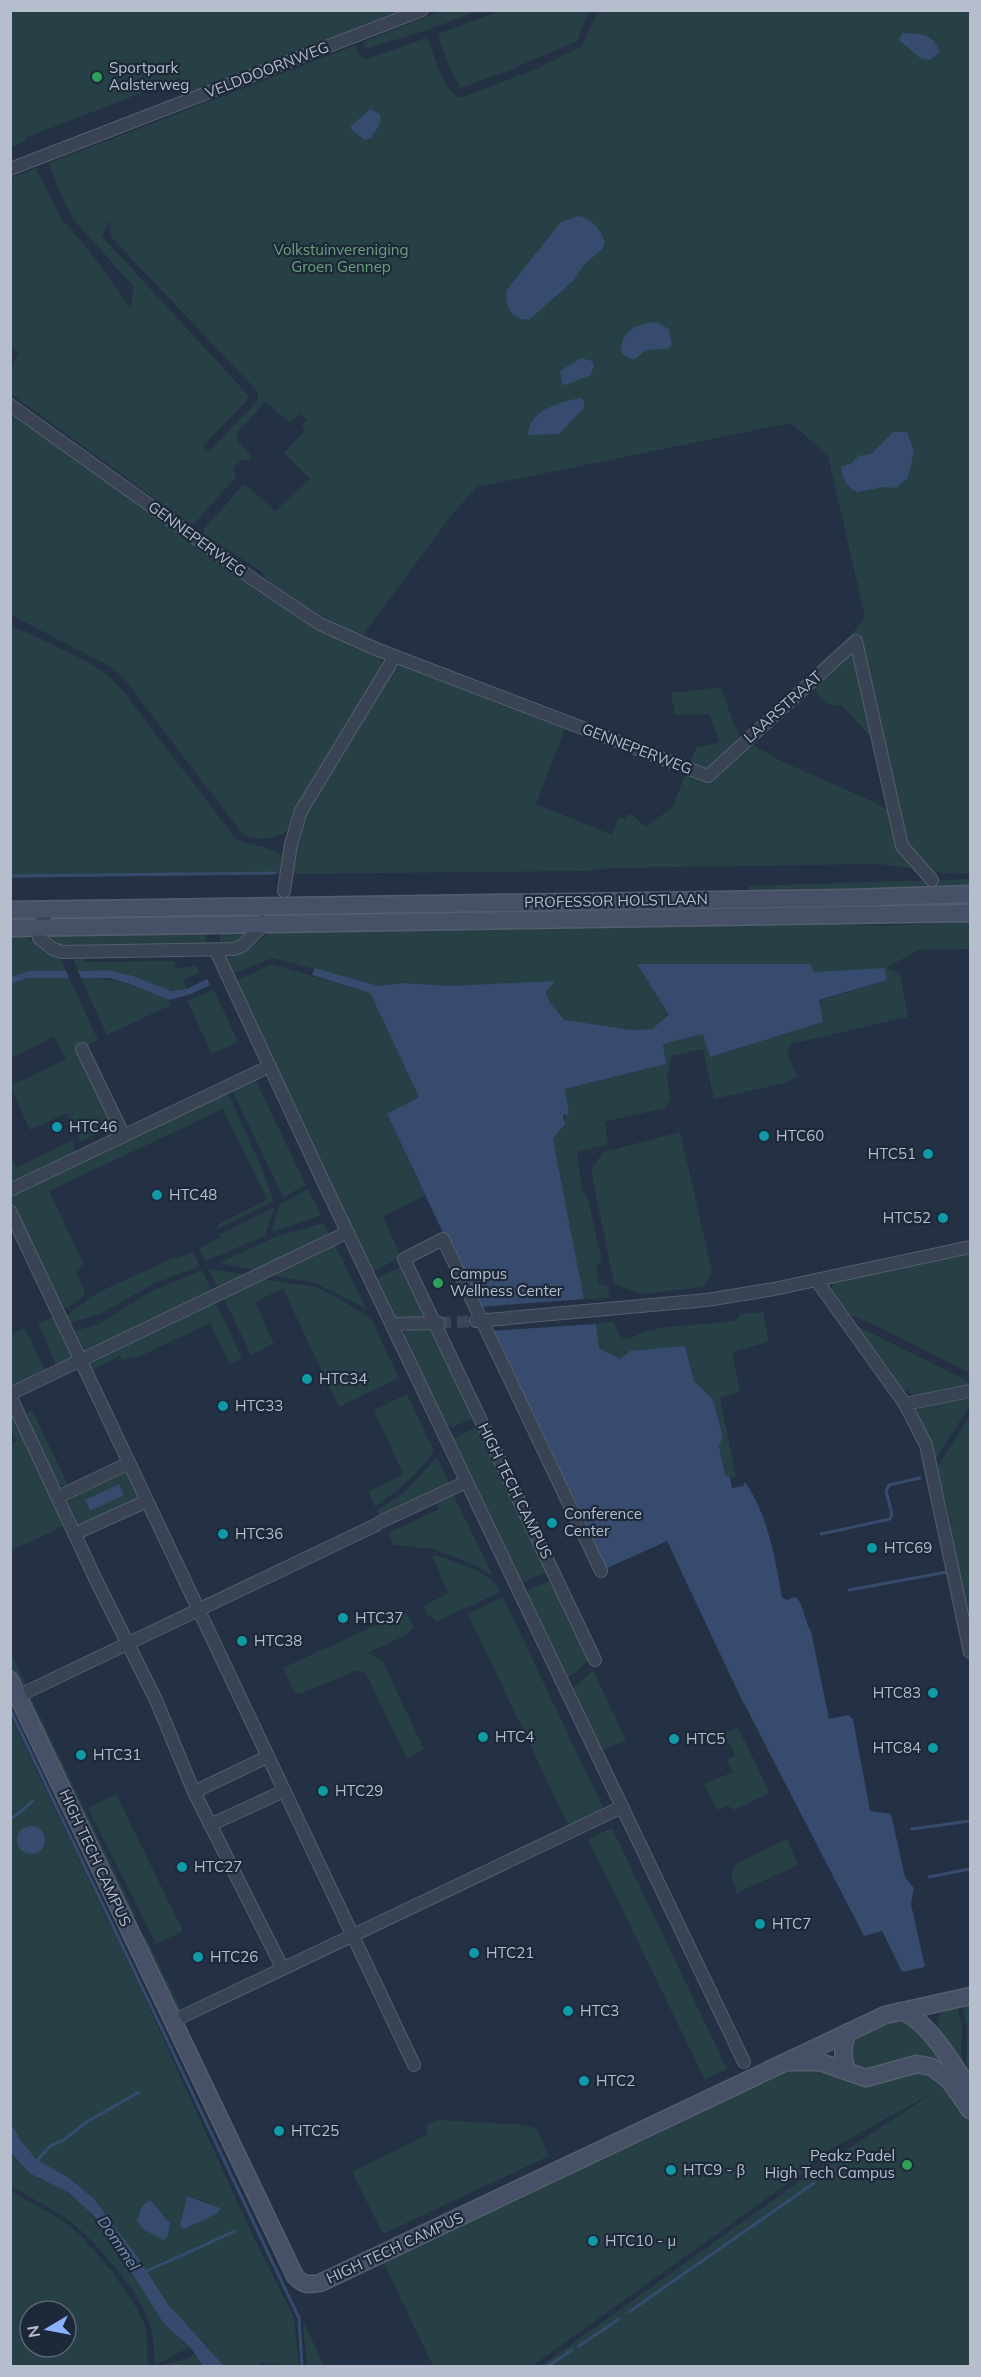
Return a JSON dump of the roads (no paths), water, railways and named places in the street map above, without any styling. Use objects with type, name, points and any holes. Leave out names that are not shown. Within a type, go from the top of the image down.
[{"type":"main road","name":"PROFESSOR HOLSTLAAN","points":[[10,910],[852,898],[970,894]]},
{"type":"main road","name":"PROFESSOR HOLSTLAAN","points":[[10,928],[970,913]]},
{"type":"main road","name":"HIGH TECH CAMPUS","points":[[10,1680],[295,2276],[301,2283],[308,2285],[328,2279],[747,2069],[786,2062],[820,2062],[866,2078],[917,2064],[932,2067],[949,2080],[970,2110]]},
{"type":"main road","name":"HIGH TECH CAMPUS","points":[[786,2062],[848,2032],[901,2011],[970,1996]]},
{"type":"main road","points":[[943,2050],[933,2022],[935,2012],[947,2001]]},
{"type":"main road","points":[[901,2011],[913,2016],[943,2050],[970,2090]]},
{"type":"main road","points":[[847,2071],[843,2044],[848,2032]]},
{"type":"street","name":"VELDDOORNWEG","points":[[10,169],[422,10]]},
{"type":"street","name":"GENNEPERWEG","points":[[10,405],[257,582],[320,624],[394,656],[708,776],[710,773]]},
{"type":"street","name":"LAARSTRAAT","points":[[710,773],[856,641],[902,846],[932,880]]},
{"type":"street","points":[[284,891],[291,844],[301,811],[394,656]]},
{"type":"street","points":[[50,909],[37,927],[39,938],[53,949],[62,952],[216,951],[242,946],[264,924],[261,906]]},
{"type":"street","points":[[216,951],[466,1482],[747,2069]]},
{"type":"street","points":[[82,1049],[124,1136]]},
{"type":"street","points":[[10,1190],[270,1066]]},
{"type":"street","points":[[10,1211],[414,2064]]},
{"type":"street","points":[[283,1969],[194,1792],[156,1700],[74,1533],[10,1395],[348,1232]]},
{"type":"street","name":"HIGH TECH CAMPUS","points":[[595,1660],[404,1259],[443,1239],[478,1321],[601,1571]]},
{"type":"street","points":[[478,1321],[707,1300],[817,1281],[970,1247]]},
{"type":"street","points":[[817,1281],[905,1404],[926,1445],[970,1652]]},
{"type":"street","points":[[392,1324],[436,1323]]},
{"type":"street","points":[[905,1404],[970,1391]]},
{"type":"street","points":[[58,1497],[129,1463]]},
{"type":"street","points":[[18,1696],[466,1482]]},
{"type":"street","points":[[74,1533],[147,1501]]},
{"type":"street","points":[[194,1792],[267,1757]]},
{"type":"street","points":[[210,1825],[284,1791]]},
{"type":"street","points":[[173,2021],[622,1807]]},
{"type":"water","points":[[902,33],[929,37],[940,52],[930,60],[920,58],[899,40]]},
{"type":"water","points":[[370,109],[380,114],[381,122],[371,138],[365,140],[351,129],[351,126]]},
{"type":"water","points":[[579,216],[599,229],[605,243],[601,250],[583,266],[574,280],[530,319],[518,318],[510,311],[506,300],[508,288],[561,222]]},
{"type":"water","points":[[656,322],[669,329],[672,345],[667,349],[646,350],[634,360],[622,354],[623,340],[630,330],[642,324]]},
{"type":"water","points":[[581,358],[592,361],[594,365],[591,375],[566,385],[562,384],[560,371]]},
{"type":"water","points":[[581,398],[584,401],[584,408],[559,434],[528,435],[529,427],[539,414],[555,405]]},
{"type":"water","points":[[893,432],[907,432],[914,451],[908,478],[896,488],[884,487],[857,492],[853,490],[846,482],[841,467],[851,464],[858,456],[871,454]]},
{"type":"water","points":[[637,964],[810,964],[814,972],[885,968],[887,980],[819,1000],[823,1022],[710,1057],[703,1034],[663,1044],[666,1064],[565,1089],[569,1114],[563,1115],[565,1124],[553,1139],[584,1299],[478,1307],[387,1114],[419,1097],[370,993],[312,975],[315,968],[379,986],[404,983],[449,986],[555,981],[546,992],[550,1003],[565,1020],[632,1030],[652,1029],[669,1015]]},
{"type":"water","points":[[108,970],[133,976],[171,991],[187,989],[207,979],[210,985],[191,994],[169,1000],[130,984],[108,978],[81,978],[78,971]]},
{"type":"water","points":[[28,971],[66,971],[69,978],[28,978],[11,984],[11,977]]},
{"type":"water","points":[[596,1324],[599,1348],[620,1359],[630,1351],[685,1346],[694,1381],[713,1399],[723,1437],[719,1446],[725,1475],[730,1477],[732,1488],[743,1486],[745,1482],[753,1494],[770,1537],[782,1598],[788,1600],[793,1597],[797,1598],[802,1606],[811,1631],[829,1719],[848,1715],[853,1719],[870,1811],[891,1814],[905,1877],[914,1888],[911,1904],[925,1967],[902,1972],[882,1931],[864,1936],[738,1692],[667,1541],[603,1570],[489,1331]]},
{"type":"water","points":[[119,1484],[124,1495],[90,1511],[85,1500]]},
{"type":"water","points":[[31,1826],[41,1830],[45,1840],[41,1850],[31,1854],[21,1850],[17,1840],[21,1830]]},
{"type":"water","name":"Dommel","points":[[10,2121],[21,2141],[37,2160],[68,2177],[94,2199],[137,2256],[168,2304],[224,2366],[203,2366],[190,2347],[161,2319],[94,2216],[69,2193],[31,2174],[11,2153]]},
{"type":"water","points":[[187,2196],[220,2208],[218,2213],[184,2229],[180,2225]]},
{"type":"water","points":[[150,2200],[170,2223],[168,2236],[163,2240],[143,2229],[137,2220],[142,2206]]},
{"type":"waterway","points":[[10,876],[275,873]]},
{"type":"waterway","points":[[821,1534],[890,1519],[892,1514],[886,1491],[889,1485],[920,1478]]},
{"type":"waterway","points":[[849,1590],[947,1572]]},
{"type":"waterway","points":[[10,1709],[299,2318],[302,2366]]},
{"type":"waterway","points":[[10,1820],[33,1801]]},
{"type":"waterway","points":[[912,1829],[970,1821]]},
{"type":"waterway","points":[[929,1877],[970,1869]]},
{"type":"waterway","points":[[35,2163],[50,2146],[64,2140],[85,2123],[139,2092]]},
{"type":"waterway","points":[[629,2312],[814,2183]]},
{"type":"waterway","points":[[147,2271],[235,2231]]},
{"type":"waterway","points":[[579,2346],[619,2319]]},
{"type":"waterway","points":[[548,2366],[572,2350]]},
{"type":"tunnel","points":[[439,1323],[475,1321]]},
{"type":"place","name":"Sportpark Aalsterweg","points":[[97,77]]},
{"type":"place","name":"HTC46","points":[[57,1127]]},
{"type":"place","name":"HTC60","points":[[764,1136]]},
{"type":"place","name":"HTC51","points":[[928,1154]]},
{"type":"place","name":"HTC48","points":[[157,1195]]},
{"type":"place","name":"HTC52","points":[[943,1218]]},
{"type":"place","name":"Campus Wellness Center","points":[[438,1283]]},
{"type":"place","name":"HTC34","points":[[307,1379]]},
{"type":"place","name":"HTC33","points":[[223,1406]]},
{"type":"place","name":"Conference Center","points":[[552,1523]]},
{"type":"place","name":"HTC36","points":[[223,1534]]},
{"type":"place","name":"HTC69","points":[[872,1548]]},
{"type":"place","name":"HTC37","points":[[343,1618]]},
{"type":"place","name":"HTC38","points":[[242,1641]]},
{"type":"place","name":"HTC83","points":[[933,1693]]},
{"type":"place","name":"HTC4","points":[[483,1737]]},
{"type":"place","name":"HTC5","points":[[674,1739]]},
{"type":"place","name":"HTC84","points":[[933,1748]]},
{"type":"place","name":"HTC31","points":[[81,1755]]},
{"type":"place","name":"HTC29","points":[[323,1791]]},
{"type":"place","name":"HTC27","points":[[182,1867]]},
{"type":"place","name":"HTC7","points":[[760,1924]]},
{"type":"place","name":"HTC21","points":[[474,1953]]},
{"type":"place","name":"HTC26","points":[[198,1957]]},
{"type":"place","name":"HTC3","points":[[568,2011]]},
{"type":"place","name":"HTC2","points":[[584,2081]]},
{"type":"place","name":"HTC25","points":[[279,2131]]},
{"type":"place","name":"Peakz Padel High Tech Campus","points":[[907,2165]]},
{"type":"place","name":"HTC9 - β","points":[[671,2170]]},
{"type":"place","name":"HTC10 - μ","points":[[593,2241]]},
{"type":"park label","name":"Volkstuinvereniging Groen Gennep","points":[[341,258]]}]
